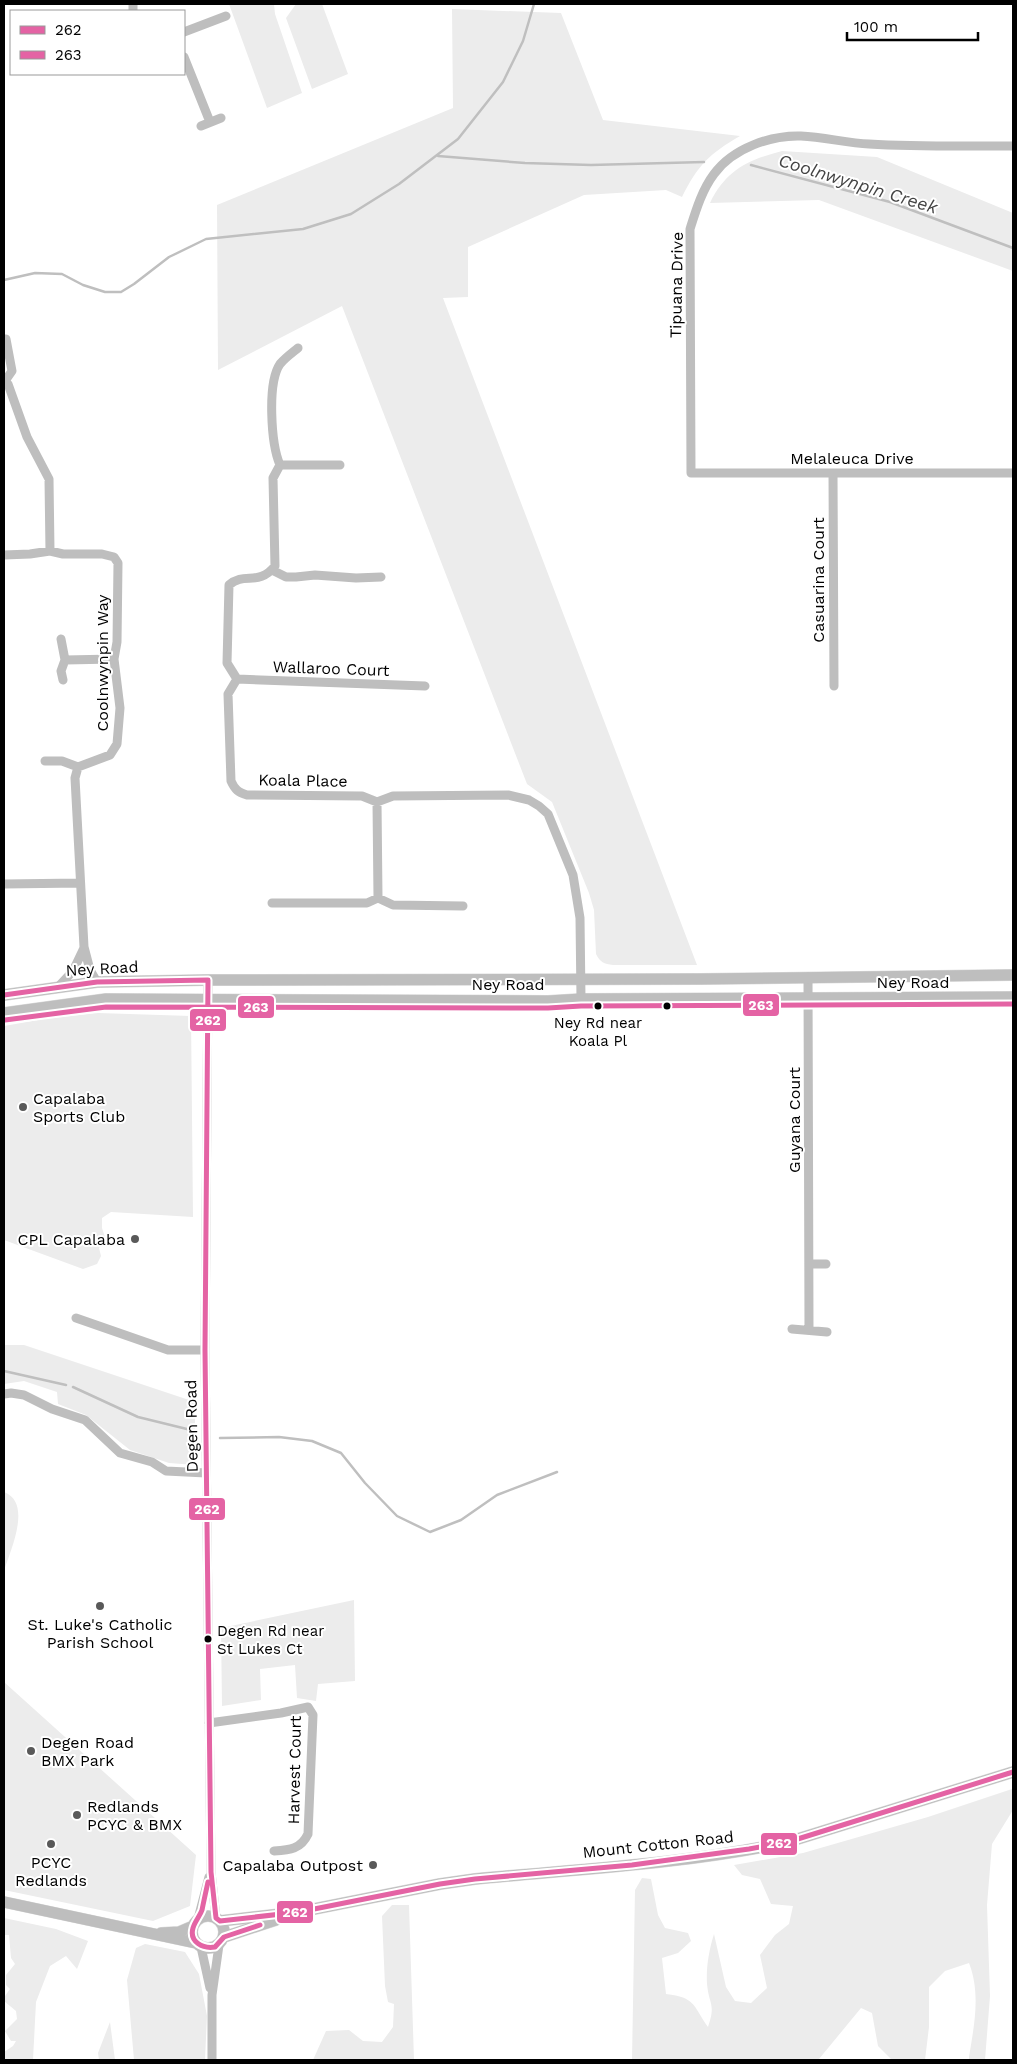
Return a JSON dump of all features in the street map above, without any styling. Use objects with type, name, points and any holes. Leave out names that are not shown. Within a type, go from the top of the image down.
[{"type":"main road","name":"Ney Road","points":[[4,995],[97,982],[1013,975]]},
{"type":"main road","name":"Ney Road","points":[[4,1013],[106,1000],[548,1001],[581,999],[1013,997]]},
{"type":"main road","name":"Mount Cotton Road","points":[[218,1919],[299,1912],[440,1884],[475,1879],[712,1856],[754,1849],[788,1842],[1013,1772]]},
{"type":"main road","points":[[4,1902],[154,1934],[210,1949],[221,1941],[224,1929],[218,1919],[207,1916],[179,1932],[154,1934]]},
{"type":"main road","name":"Mount Cotton Road","points":[[221,1941],[299,1912]]},
{"type":"main road","points":[[196,1922],[192,1935],[199,1945]]},
{"type":"street","points":[[185,32],[226,16]]},
{"type":"street","points":[[185,60],[205,124],[221,118]]},
{"type":"street","name":"Tipuana Drive","points":[[691,473],[690,229],[702,195],[719,168],[743,150],[775,138],[801,136],[869,144],[1013,146]]},
{"type":"street","points":[[6,339],[12,371],[4,381],[8,384],[27,437],[49,479],[50,551]]},
{"type":"street","points":[[280,465],[275,453],[274,379],[280,364],[298,348]]},
{"type":"street","points":[[280,465],[340,465]]},
{"type":"street","points":[[237,679],[227,663],[228,585],[236,579],[259,578],[268,574],[275,566],[273,478],[280,465]]},
{"type":"street","name":"Melaleuca Drive","points":[[691,473],[1013,473]]},
{"type":"street","name":"Casuarina Court","points":[[833,473],[834,686]]},
{"type":"street","name":"Coolnwynpin Way","points":[[4,555],[50,551],[63,554],[109,555],[114,557],[118,563],[114,659],[120,708],[117,744],[110,755],[78,767]]},
{"type":"street","points":[[272,570],[286,577],[296,578],[315,575],[346,578],[381,577]]},
{"type":"street","points":[[61,638],[65,660],[61,671],[63,680]]},
{"type":"street","points":[[65,660],[114,659]]},
{"type":"street","name":"Wallaroo Court","points":[[237,679],[425,686]]},
{"type":"street","name":"Koala Place","points":[[237,679],[228,694],[230,781],[239,792],[247,794],[362,796],[376,802],[393,796],[508,795],[519,796],[539,806],[548,814],[573,876],[580,918],[581,999]]},
{"type":"street","points":[[45,761],[62,761],[78,767],[75,778],[84,947],[90,970],[97,982]]},
{"type":"street","points":[[376,802],[378,898]]},
{"type":"street","points":[[4,884],[80,883]]},
{"type":"street","points":[[272,903],[367,903],[378,898],[393,905],[463,906]]},
{"type":"street","points":[[58,986],[74,971],[84,947]]},
{"type":"street","name":"Guyana Court","points":[[808,977],[809,1329]]},
{"type":"street","name":"Degen Road","points":[[208,980],[206,1473],[211,1872],[218,1919]]},
{"type":"street","points":[[810,1264],[826,1264]]},
{"type":"street","points":[[76,1318],[168,1350],[205,1350]]},
{"type":"street","points":[[792,1329],[827,1332]]},
{"type":"street","points":[[4,1394],[24,1395],[52,1409],[86,1420],[120,1453],[152,1462],[166,1471],[206,1473]]},
{"type":"street","name":"Harvest Court","points":[[209,1723],[281,1713],[302,1707],[308,1707],[311,1710],[313,1715],[308,1834],[305,1841],[298,1847],[274,1851]]},
{"type":"street","name":"Degen Road","points":[[196,1922],[211,1872]]},
{"type":"street","points":[[212,2060],[212,1995],[221,1941]]},
{"type":"street","points":[[199,1945],[212,1995]]},
{"type":"shaded area","points":[[229,4],[274,4],[275,14],[302,93],[267,108]]},
{"type":"shaded area","points":[[296,4],[322,4],[348,74],[312,89],[286,18]]},
{"type":"shaded area","points":[[452,9],[561,13],[603,120],[740,136],[705,161],[693,176],[682,197],[666,190],[584,195],[468,247],[468,297],[443,298],[697,965],[613,965],[603,962],[596,954],[594,910],[589,893],[552,802],[527,784],[342,306],[218,370],[217,205],[453,108]]},
{"type":"shaded area","points":[[782,151],[877,157],[1013,213],[1013,271],[819,200],[710,203],[723,182],[739,168],[759,158]]},
{"type":"shaded area","points":[[98,1013],[191,1016],[193,1217],[111,1212],[102,1218],[102,1228],[106,1240],[99,1248],[101,1256],[97,1264],[83,1269],[4,1240],[4,1026]]},
{"type":"shaded area","points":[[4,1345],[24,1345],[195,1402],[195,1465],[169,1463],[130,1450],[86,1415],[58,1404],[57,1392],[24,1381],[4,1384]]},
{"type":"shaded area","points":[[4,1492],[13,1498],[17,1506],[18,1517],[14,1540],[4,1571]]},
{"type":"shaded area","points":[[354,1600],[355,1681],[318,1684],[316,1701],[297,1698],[295,1665],[260,1669],[261,1700],[222,1706],[221,1628]]},
{"type":"shaded area","name":"Redlands PCYC & BMX","points":[[4,1682],[196,1855],[190,1906],[153,1921],[4,1890]]},
{"type":"shaded area","points":[[1012,1789],[1013,1810],[992,1844],[987,1905],[990,1996],[985,2060],[969,2060],[976,1998],[973,1975],[969,1963],[945,1971],[929,1987],[929,2027],[925,2060],[892,2060],[878,2046],[872,2013],[861,2008],[819,2059],[822,2060],[632,2060],[635,1890],[642,1878],[651,1879],[658,1915],[665,1928],[688,1933],[691,1941],[678,1953],[662,1958],[666,1994],[683,1998],[692,2003],[708,2027],[712,2009],[707,1984],[707,1971],[709,1952],[714,1934],[726,1987],[735,2001],[751,2003],[767,1988],[760,1955],[775,1935],[789,1924],[793,1906],[771,1904],[760,1879],[742,1875],[734,1865],[803,1853],[928,1817]]},
{"type":"shaded area","points":[[392,1905],[409,1905],[414,2060],[313,2060],[326,2031],[349,2030],[363,2041],[382,2042],[393,2027],[394,2004],[388,2002],[385,1986],[382,1916]]},
{"type":"shaded area","points":[[4,1918],[56,1929],[88,1941],[77,1969],[66,1956],[50,1966],[36,2002],[33,2060],[4,2060],[4,2052],[13,2046],[16,2041],[11,2041],[5,2031],[17,2019],[16,2011],[4,2001],[10,1989],[6,1985],[6,1975],[15,1964],[11,1958],[9,1935],[4,1935]]},
{"type":"shaded area","points":[[145,1944],[185,1952],[199,1974],[207,2016],[205,2060],[134,2060],[127,1980],[136,1948]]},
{"type":"shaded area","points":[[110,2022],[115,2060],[99,2060],[98,2053]]},
{"type":"waterway","name":"Coolnwynpin Creek","points":[[4,280],[35,273],[62,274],[83,285],[105,292],[121,292],[169,257],[206,239],[303,229],[351,214],[399,184],[458,139],[503,82],[523,41],[534,4]]},
{"type":"waterway","name":"Coolnwynpin Creek","points":[[438,156],[525,163],[591,165],[704,162]]},
{"type":"waterway","name":"Coolnwynpin Creek","points":[[751,165],[890,202],[1013,248]]},
{"type":"waterway","name":"Coolnwynpin Creek","points":[[4,1371],[66,1385]]},
{"type":"waterway","name":"Coolnwynpin Creek","points":[[73,1387],[138,1417],[195,1431]]},
{"type":"waterway","name":"Coolnwynpin Creek","points":[[220,1438],[279,1437],[312,1441],[341,1453],[365,1483],[397,1516],[430,1532],[461,1520],[497,1495],[557,1472]]},
{"type":"transit line","name":"262","points":[[4,995],[97,982],[208,980],[205,1350],[211,1872],[216,1918],[220,1921],[299,1912],[440,1884],[475,1879],[632,1865],[788,1842],[1013,1772]]},
{"type":"transit line","name":"263","points":[[5,1020],[106,1007],[548,1008],[581,1006],[1013,1004]]},
{"type":"transit line","name":"262","points":[[208,1882],[202,1910],[192,1933],[198,1944],[206,1947],[215,1947],[224,1937],[260,1925]]},
{"type":"place","name":"Ney Rd near Koala Pl","points":[[598,1006]]},
{"type":"place","name":"Capalaba Sports Club","points":[[23,1107]]},
{"type":"place","name":"CPL Capalaba","points":[[135,1239]]},
{"type":"place","name":"St. Luke's Catholic Parish School","points":[[100,1606]]},
{"type":"place","name":"Degen Rd near St Lukes Ct","points":[[208,1639]]},
{"type":"place","name":"Degen Road BMX Park","points":[[31,1751]]},
{"type":"place","name":"Redlands PCYC & BMX","points":[[77,1815]]},
{"type":"place","name":"PCYC Redlands","points":[[51,1844]]},
{"type":"place","name":"Capalaba Outpost","points":[[373,1865]]}]
